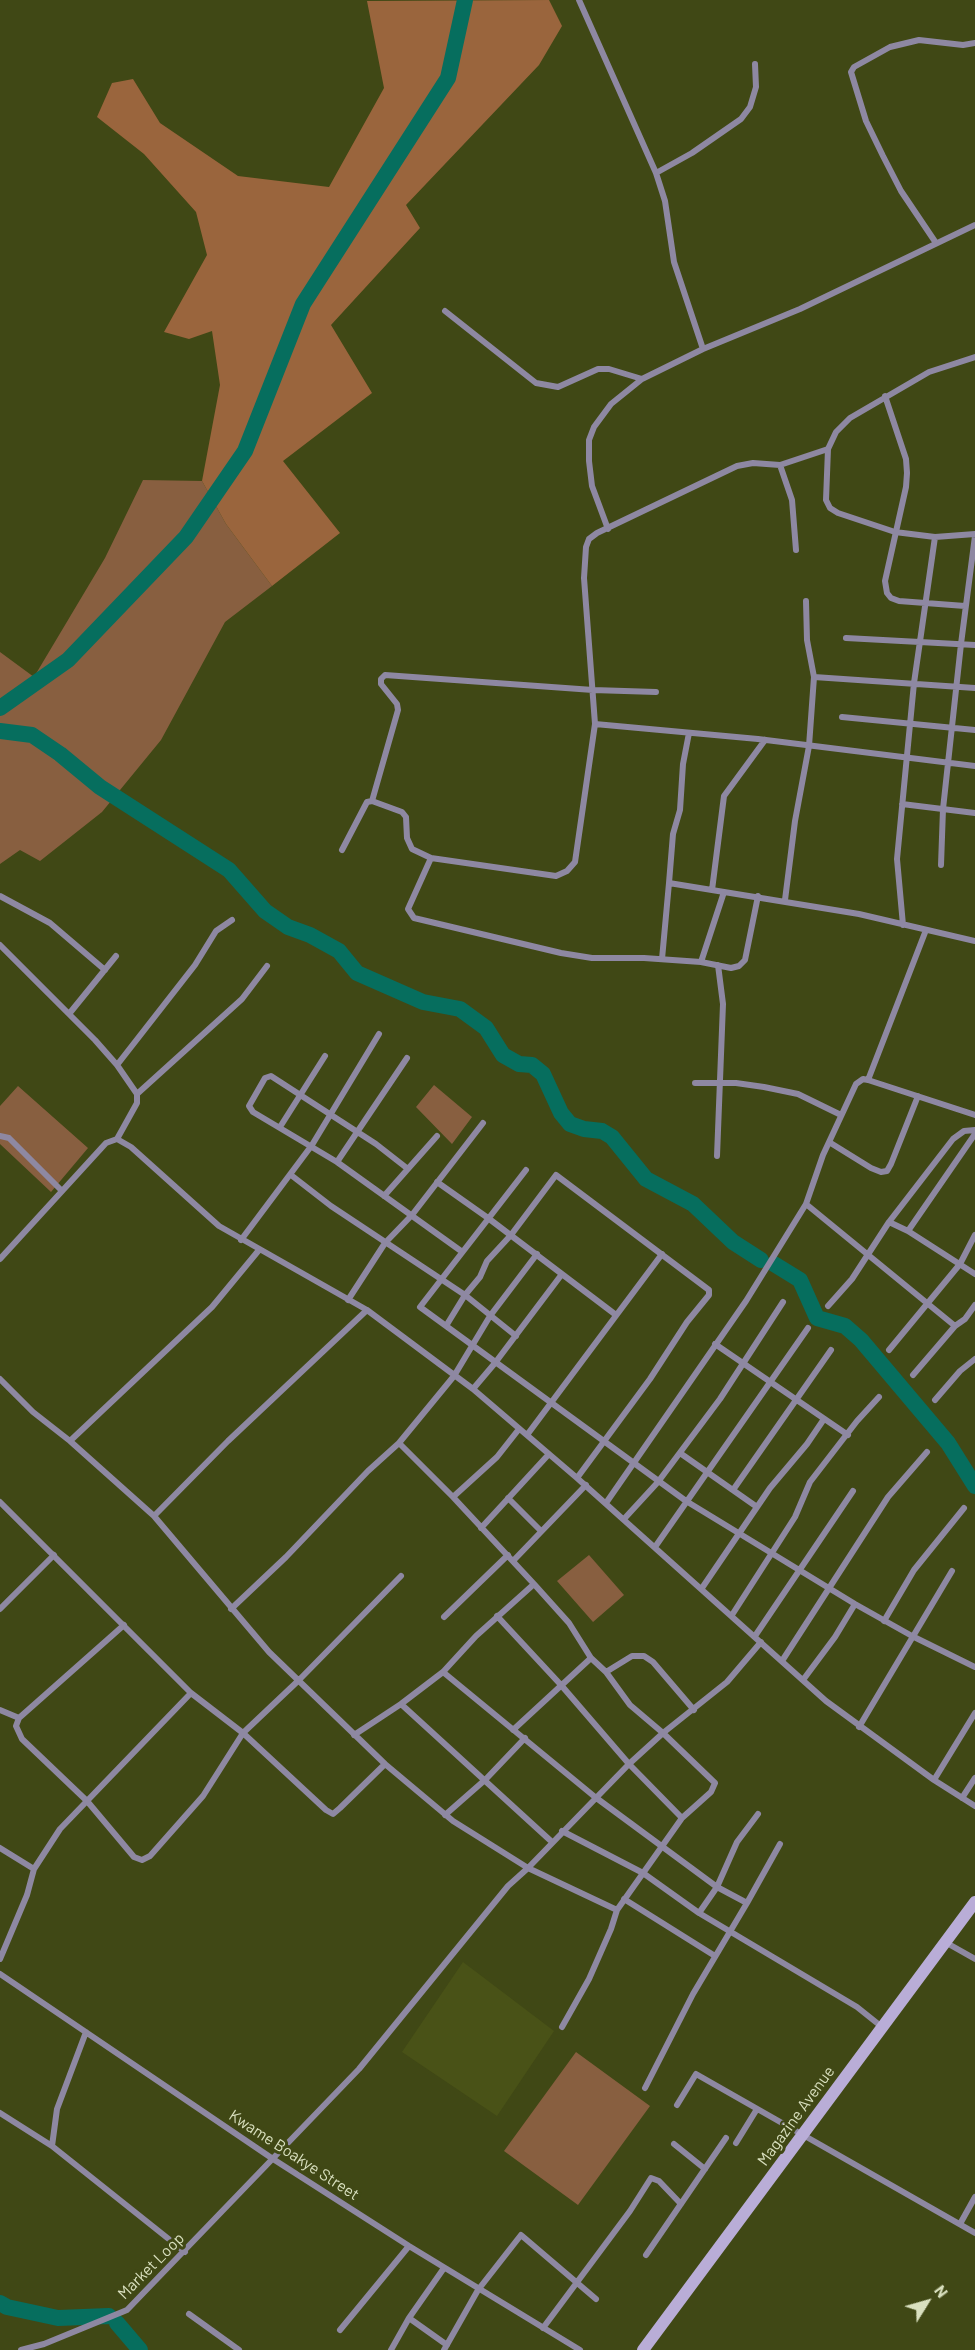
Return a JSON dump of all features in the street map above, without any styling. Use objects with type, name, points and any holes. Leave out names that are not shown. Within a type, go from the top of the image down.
[{"type":"street","points":[[579,0],[656,173],[665,201],[674,262],[703,349]]},
{"type":"street","points":[[936,243],[901,191],[883,156],[867,121],[851,72],[860,63],[890,47],[919,40],[963,45],[975,43]]},
{"type":"street","points":[[656,173],[692,153],[741,119],[750,107],[756,87],[755,64]]},
{"type":"street","points":[[608,529],[592,486],[589,440],[594,427],[611,404],[642,379],[703,349],[800,309],[975,225]]},
{"type":"street","points":[[445,311],[536,383],[558,387],[598,369],[609,369],[642,379]]},
{"type":"street","points":[[941,865],[943,810],[975,535],[935,537],[895,532],[838,513],[830,508],[826,500],[828,449],[836,432],[850,418],[885,396],[929,372],[975,357]]},
{"type":"street","points":[[885,396],[906,459],[907,473],[906,487],[885,581],[887,594],[899,601],[965,606]]},
{"type":"street","points":[[342,850],[367,802],[372,801],[402,812],[405,817],[407,838],[412,849],[431,858],[556,876],[567,871],[574,862],[595,724],[584,578],[586,547],[589,539],[597,533],[737,466],[753,463],[780,465],[828,449]]},
{"type":"street","points":[[780,465],[792,500],[796,550]]},
{"type":"street","points":[[903,925],[897,859],[912,724],[914,683],[935,537]]},
{"type":"street","points":[[785,900],[808,746],[814,677],[807,640],[806,601]]},
{"type":"street","points":[[846,638],[975,645]]},
{"type":"street","points":[[372,801],[398,710],[397,704],[381,684],[381,679],[385,675],[593,690],[656,692]]},
{"type":"street","points":[[814,677],[975,688]]},
{"type":"street","points":[[842,717],[975,730]]},
{"type":"street","points":[[595,724],[765,740],[975,766]]},
{"type":"street","points":[[662,959],[673,834],[680,810],[683,764],[689,734]]},
{"type":"street","points":[[711,890],[724,796],[765,740]]},
{"type":"street","points":[[902,804],[975,813]]},
{"type":"street","points":[[431,858],[408,909],[414,918],[515,943],[592,958],[662,959],[701,962],[731,968],[740,966],[745,960],[758,896]]},
{"type":"street","points":[[669,883],[785,900],[859,914],[975,941]]},
{"type":"street","points":[[701,962],[724,892]]},
{"type":"street","points":[[0,896],[50,923],[105,970]]},
{"type":"street","points":[[117,1065],[195,965],[216,931],[232,920]]},
{"type":"street","points":[[868,1080],[926,930]]},
{"type":"street","points":[[0,945],[117,1065],[137,1094],[137,1102],[117,1139],[106,1143],[0,1259]]},
{"type":"street","points":[[69,1014],[116,956]]},
{"type":"street","points":[[717,1156],[723,1004],[718,965]]},
{"type":"street","points":[[137,1094],[242,999],[267,966]]},
{"type":"street","points":[[241,1240],[312,1145],[379,1034]]},
{"type":"street","points":[[280,1127],[325,1056]]},
{"type":"street","points":[[337,1162],[407,1058]]},
{"type":"street","points":[[408,1169],[376,1144],[271,1076],[267,1076],[253,1096],[249,1106],[253,1112],[312,1145],[461,1251]]},
{"type":"street","points":[[606,1503],[746,1300],[806,1204],[829,1142],[856,1084],[863,1079],[868,1080],[975,1115]]},
{"type":"street","points":[[695,1083],[764,1087],[798,1094],[841,1115]]},
{"type":"street","points":[[829,1142],[881,1173],[887,1171],[918,1096]]},
{"type":"street","points":[[348,1300],[385,1243],[412,1215],[483,1123]]},
{"type":"street","points":[[828,1306],[852,1278],[890,1222],[952,1139],[964,1131],[975,1132],[908,1231]]},
{"type":"street","points":[[0,1136],[9,1138],[62,1191]]},
{"type":"street","points":[[384,1196],[437,1136]]},
{"type":"street","points":[[117,1139],[131,1147],[219,1226],[367,1310],[473,1389],[586,1485],[803,1680],[860,1727],[975,1806]]},
{"type":"street","points":[[526,1170],[461,1251],[420,1307],[686,1502],[884,1621],[975,1667]]},
{"type":"street","points":[[291,1175],[385,1243],[465,1295],[516,1336]]},
{"type":"street","points":[[446,1326],[480,1276],[487,1261],[511,1235],[554,1177],[559,1175],[710,1293],[577,1478]]},
{"type":"street","points":[[436,1182],[616,1314]]},
{"type":"street","points":[[806,1204],[955,1326]]},
{"type":"street","points":[[890,1222],[975,1274]]},
{"type":"street","points":[[889,1350],[960,1264],[975,1235]]},
{"type":"street","points":[[70,1441],[212,1307],[259,1250]]},
{"type":"street","points":[[231,1609],[286,1557],[368,1471],[399,1443],[454,1376],[490,1316],[537,1254]]},
{"type":"street","points":[[527,1435],[662,1254]]},
{"type":"street","points":[[473,1389],[562,1274]]},
{"type":"street","points":[[624,1519],[658,1482],[720,1399],[783,1302]]},
{"type":"street","points":[[913,1375],[975,1305]]},
{"type":"street","points":[[153,1516],[228,1441],[367,1310]]},
{"type":"street","points":[[655,1547],[808,1329]]},
{"type":"street","points":[[715,1344],[848,1435]]},
{"type":"street","points":[[733,1490],[831,1350]]},
{"type":"street","points":[[935,1400],[960,1371],[975,1359]]},
{"type":"street","points":[[0,1379],[33,1412],[70,1441],[153,1516],[269,1652],[385,1764],[445,1815],[528,1868],[617,1910]]},
{"type":"street","points":[[732,1615],[795,1517],[810,1482],[857,1421],[879,1397]]},
{"type":"street","points":[[702,1588],[757,1507],[824,1419]]},
{"type":"street","points":[[453,1497],[497,1457],[519,1429]]},
{"type":"street","points":[[399,1443],[508,1555],[569,1623],[591,1658],[606,1672],[630,1705],[663,1732],[715,1783],[711,1792],[682,1818],[617,1910],[589,1979],[562,2027]]},
{"type":"street","points":[[782,1661],[888,1497],[927,1452]]},
{"type":"street","points":[[680,1453],[757,1507]]},
{"type":"street","points":[[481,1528],[549,1454]]},
{"type":"street","points":[[513,1561],[586,1485]]},
{"type":"street","points":[[755,1636],[853,1491]]},
{"type":"street","points":[[508,1498],[541,1532]]},
{"type":"street","points":[[0,1502],[191,1693],[243,1733],[326,1810],[333,1814],[385,1764]]},
{"type":"street","points":[[884,1621],[914,1570],[964,1508]]},
{"type":"street","points":[[0,1609],[54,1555]]},
{"type":"street","points":[[444,1617],[508,1555]]},
{"type":"street","points":[[860,1727],[952,1571]]},
{"type":"street","points":[[124,1625],[19,1718],[16,1726],[21,1739],[87,1801],[134,1857],[142,1860],[150,1856],[203,1796],[243,1733],[299,1680],[401,1576]]},
{"type":"street","points":[[354,1735],[401,1704],[443,1672],[497,1617],[534,1584]]},
{"type":"street","points":[[803,1680],[835,1637],[855,1604]]},
{"type":"street","points":[[497,1617],[561,1685],[628,1764],[682,1818]]},
{"type":"street","name":"Market Loop","points":[[21,2350],[46,2347],[127,2310],[359,2068],[508,1886],[628,1764],[663,1732],[727,1682],[761,1642]]},
{"type":"street","points":[[606,1672],[632,1656],[644,1656],[653,1662],[694,1710]]},
{"type":"street","points":[[513,1730],[591,1658]]},
{"type":"street","points":[[443,1672],[595,1797],[717,1887],[747,1904]]},
{"type":"street","points":[[0,1959],[27,1895],[34,1869],[60,1829],[191,1693]]},
{"type":"street","points":[[401,1704],[552,1842]]},
{"type":"street","points":[[0,1710],[19,1718]]},
{"type":"street","points":[[934,1780],[975,1713]]},
{"type":"street","points":[[445,1815],[484,1780],[525,1738]]},
{"type":"street","points":[[962,1798],[975,1778]]},
{"type":"street","points":[[699,1913],[717,1887],[737,1842],[758,1814]]},
{"type":"street","points":[[562,1831],[643,1873],[699,1913],[857,2007],[882,2027]]},
{"type":"street","points":[[645,2088],[693,1994],[780,1844]]},
{"type":"street","points":[[0,1848],[34,1869]]},
{"type":"street","points":[[624,1899],[715,1956]]},
{"type":"street","name":"Magazine Avenue","points":[[643,2350],[975,1902]]},
{"type":"street","points":[[945,1941],[975,1959]]},
{"type":"street","name":"Kwame Boakye Street","points":[[0,1974],[273,2159],[478,2290],[580,2350]]},
{"type":"street","points":[[52,2145],[57,2109],[86,2032]]},
{"type":"street","points":[[677,2105],[696,2074],[975,2233]]},
{"type":"street","points":[[736,2143],[757,2109]]},
{"type":"street","points":[[0,2113],[52,2145],[185,2252]]},
{"type":"street","points":[[646,2255],[726,2138]]},
{"type":"street","points":[[674,2144],[705,2169]]},
{"type":"street","points":[[543,2328],[630,2211],[651,2178],[659,2181],[681,2204]]},
{"type":"street","points":[[960,2224],[975,2196]]},
{"type":"street","points":[[409,2318],[445,2348],[478,2290],[521,2235],[596,2299]]},
{"type":"street","points":[[340,2330],[409,2246]]},
{"type":"street","points":[[391,2350],[409,2318],[444,2268]]},
{"type":"street","points":[[189,2314],[239,2350]]},
{"type":"shaded area","points":[[549,0],[562,26],[539,65],[406,205],[420,228],[331,325],[372,393],[283,461],[340,533],[272,586],[226,524],[202,481],[220,385],[212,331],[189,339],[164,332],[207,255],[196,212],[144,154],[97,117],[112,83],[133,79],[160,123],[238,176],[329,187],[384,88],[367,1]]},
{"type":"shaded area","points":[[143,480],[202,481],[226,524],[272,586],[225,622],[161,740],[102,812],[40,861],[20,850],[0,864],[0,652],[34,677],[105,558]]},
{"type":"shaded area","points":[[434,1085],[472,1117],[452,1144],[416,1107]]},
{"type":"shaded area","points":[[18,1086],[88,1148],[51,1192],[0,1144],[0,1106]]},
{"type":"shaded area","points":[[589,1555],[624,1595],[593,1622],[557,1581]]},
{"type":"shaded area","points":[[463,1962],[554,2031],[497,2116],[402,2052]]},
{"type":"shaded area","points":[[576,2052],[650,2106],[578,2205],[504,2151]]},
{"type":"waterway","points":[[0,708],[68,660],[186,537],[245,451],[303,304],[448,78],[465,0]]},
{"type":"waterway","points":[[0,731],[32,735],[60,754],[100,787],[229,870],[265,911],[288,927],[310,935],[339,951],[357,973],[423,1002],[460,1009],[486,1028],[503,1055],[519,1064],[532,1065],[543,1074],[561,1113],[570,1124],[584,1129],[602,1131],[612,1137],[646,1179],[693,1204],[733,1242],[761,1260]]},
{"type":"waterway","points":[[774,1264],[800,1280],[817,1318],[845,1326],[861,1340],[948,1443],[975,1486]]},
{"type":"waterway","points":[[0,2303],[7,2307],[58,2318],[109,2316]]},
{"type":"waterway","points":[[117,2323],[140,2350]]}]
